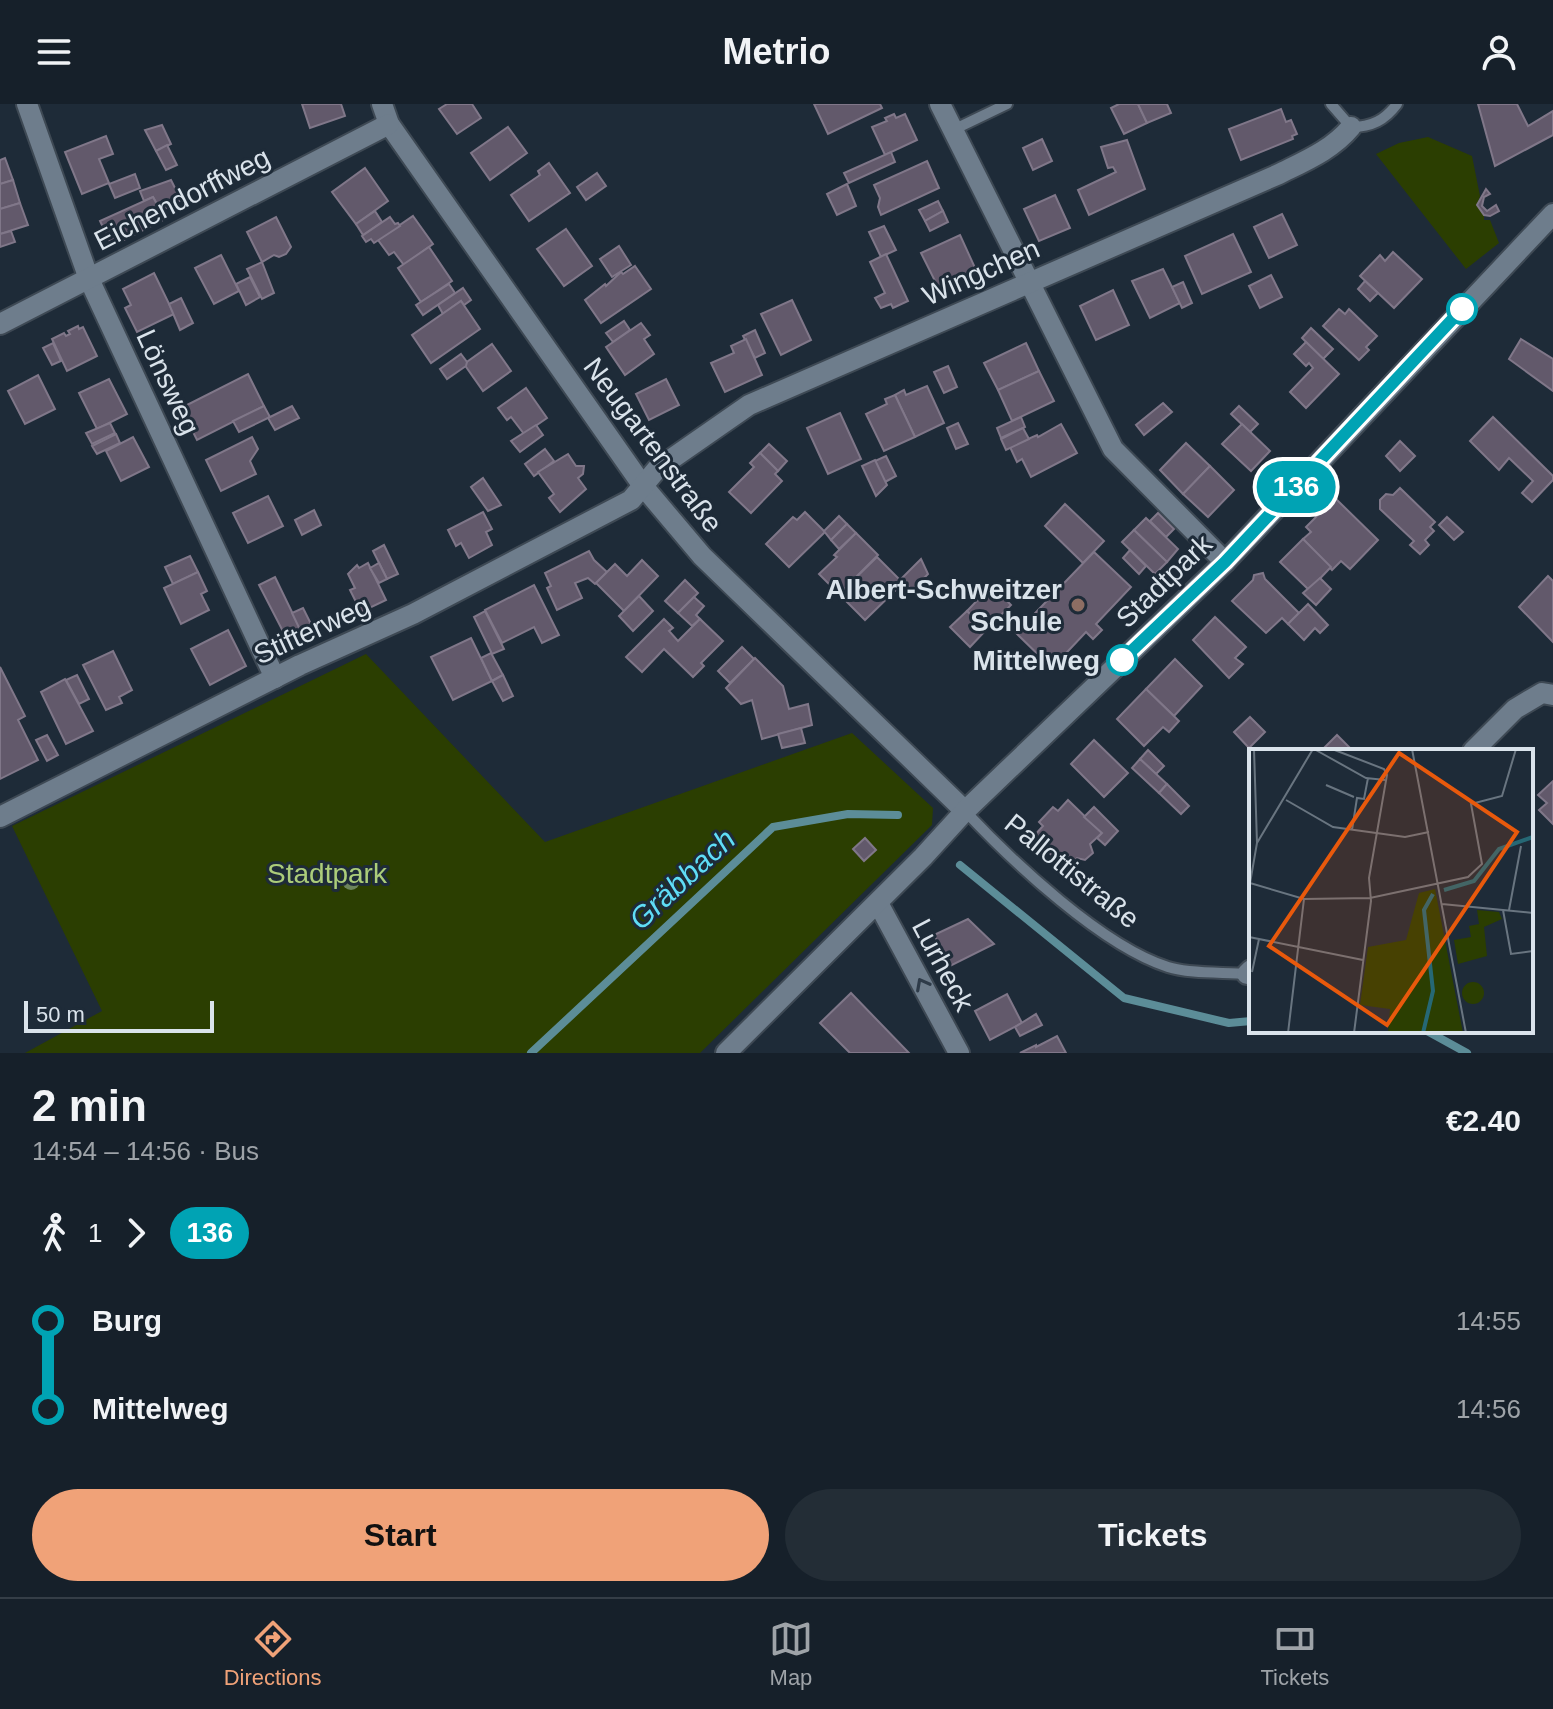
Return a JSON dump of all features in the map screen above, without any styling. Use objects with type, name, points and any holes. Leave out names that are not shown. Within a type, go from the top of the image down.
[{"type":"street","name":"Lönsweg","points":[[27,104],[89,279],[275,678]]},
{"type":"street","name":"Neugartenstraße","points":[[382,104],[389,124],[643,486],[702,556],[965,811]]},
{"type":"street","points":[[940,104],[1113,449],[1225,562]]},
{"type":"street","name":"Eichendorffweg","points":[[0,324],[389,124]]},
{"type":"street","name":"Wingchen","points":[[643,486],[657,469],[749,405],[1279,174],[1340,140],[1351,127]]},
{"type":"street","name":"Stadtpark","points":[[726,1053],[878,903],[965,811],[1225,562],[1553,214]]},
{"type":"street","name":"Stifterweg","points":[[0,817],[275,678],[413,614],[631,500],[643,486]]},
{"type":"street","points":[[1475,749],[1515,709],[1542,693],[1553,695]]},
{"type":"street","name":"Lurheck","points":[[878,903],[959,1053]]},
{"type":"lane","points":[[953,130],[1007,104]]},
{"type":"lane","points":[[1331,104],[1351,127],[1385,119],[1397,104]]},
{"type":"lane","name":"Pallottistraße","points":[[965,811],[1056,895],[1120,946],[1170,968],[1249,972]]},
{"type":"green space","points":[[1428,137],[1472,156],[1480,196],[1477,205],[1484,220],[1490,220],[1499,243],[1466,269],[1376,154],[1399,143]]},
{"type":"green space","name":"Stadtpark","points":[[366,654],[545,842],[852,733],[933,808],[932,825],[700,1053],[25,1053],[102,1011],[12,826]]},
{"type":"building","points":[[302,104],[341,104],[345,116],[310,128]]},
{"type":"building","points":[[447,104],[472,104],[481,118],[457,134],[439,109]]},
{"type":"building","points":[[814,104],[880,104],[882,108],[828,134]]},
{"type":"building","points":[[1119,104],[1138,104],[1147,123],[1124,134],[1111,108]]},
{"type":"building","points":[[1138,104],[1167,104],[1171,113],[1147,123]]},
{"type":"building","points":[[1478,104],[1517,104],[1528,126],[1553,111],[1553,135],[1495,166]]},
{"type":"building","points":[[1281,109],[1286,122],[1291,120],[1297,134],[1292,136],[1293,139],[1241,160],[1229,129]]},
{"type":"building","points":[[894,114],[896,118],[905,114],[917,140],[885,155],[872,127],[887,121],[885,118]]},
{"type":"building","points":[[162,125],[171,144],[156,151],[145,130]]},
{"type":"building","points":[[508,127],[527,153],[490,180],[471,153]]},
{"type":"building","points":[[106,136],[113,154],[99,159],[109,183],[82,194],[65,152]]},
{"type":"building","points":[[1042,139],[1052,161],[1033,170],[1023,148]]},
{"type":"building","points":[[1127,140],[1145,189],[1089,215],[1078,190],[1116,172],[1113,167],[1108,168],[1101,147]]},
{"type":"building","points":[[167,145],[177,165],[166,170],[156,151]]},
{"type":"building","points":[[891,152],[895,162],[849,183],[844,173]]},
{"type":"building","points":[[5,158],[13,180],[0,184],[0,160]]},
{"type":"building","points":[[927,161],[939,188],[881,215],[878,207],[880,198],[874,185]]},
{"type":"building","points":[[549,163],[570,193],[529,221],[511,195],[540,175],[538,171]]},
{"type":"building","points":[[365,168],[388,201],[356,224],[332,192]]},
{"type":"building","points":[[597,173],[606,186],[586,200],[577,187]]},
{"type":"building","points":[[135,174],[140,188],[115,198],[109,184]]},
{"type":"building","points":[[13,180],[20,203],[0,209],[0,184]]},
{"type":"building","points":[[171,180],[181,200],[161,211],[153,197],[144,201],[140,191]]},
{"type":"building","points":[[847,184],[856,206],[837,215],[827,194]]},
{"type":"building","points":[[1486,189],[1490,194],[1484,197],[1482,206],[1487,211],[1496,205],[1499,211],[1490,216],[1484,215],[1477,205]]},
{"type":"building","points":[[1055,195],[1070,228],[1039,241],[1024,209]]},
{"type":"building","points":[[153,197],[165,219],[118,243],[116,239],[110,242],[100,221]]},
{"type":"building","points":[[938,201],[943,211],[925,221],[919,210]]},
{"type":"building","points":[[20,203],[28,225],[0,234],[0,209]]},
{"type":"building","points":[[375,211],[382,222],[363,235],[356,224]]},
{"type":"building","points":[[943,211],[948,222],[930,231],[925,221]]},
{"type":"building","points":[[1282,214],[1297,245],[1269,258],[1254,227]]},
{"type":"building","points":[[413,216],[433,244],[404,265],[394,252],[389,255],[378,240]]},
{"type":"building","points":[[276,217],[291,247],[286,254],[279,257],[274,255],[262,262],[247,232]]},
{"type":"building","points":[[390,217],[400,226],[374,243],[371,239],[366,242],[362,236]]},
{"type":"building","points":[[884,226],[896,250],[881,257],[869,232]]},
{"type":"building","points":[[566,229],[592,266],[564,286],[537,249]]},
{"type":"building","points":[[11,231],[15,242],[0,247],[0,234]]},
{"type":"building","points":[[1233,234],[1251,272],[1202,294],[1185,256]]},
{"type":"building","points":[[960,235],[976,270],[938,287],[921,253]]},
{"type":"building","points":[[619,246],[631,265],[612,277],[600,259]]},
{"type":"building","points":[[429,247],[452,281],[421,302],[398,268]]},
{"type":"building","points":[[1393,252],[1422,279],[1394,308],[1360,276],[1380,255],[1385,261]]},
{"type":"building","points":[[886,254],[908,301],[893,308],[891,304],[881,308],[875,298],[885,293],[870,262]]},
{"type":"building","points":[[221,255],[239,291],[214,304],[195,268]]},
{"type":"building","points":[[262,262],[274,293],[262,299],[247,269]]},
{"type":"building","points":[[635,266],[651,289],[601,323],[585,300],[621,272],[623,274]]},
{"type":"building","points":[[1163,269],[1180,303],[1150,318],[1132,281]]},
{"type":"building","points":[[154,273],[174,314],[137,332],[125,308],[131,305],[123,289]]},
{"type":"building","points":[[1271,275],[1282,297],[1260,308],[1249,286]]},
{"type":"building","points":[[250,277],[260,297],[246,305],[236,284]]},
{"type":"building","points":[[1365,281],[1378,293],[1370,301],[1358,289]]},
{"type":"building","points":[[1183,282],[1192,303],[1182,308],[1172,287]]},
{"type":"building","points":[[449,284],[455,293],[423,315],[416,305]]},
{"type":"building","points":[[463,288],[471,300],[464,305],[461,301],[443,314],[438,305]]},
{"type":"building","points":[[1113,290],[1129,325],[1096,340],[1080,306]]},
{"type":"building","points":[[181,298],[193,323],[180,330],[169,304]]},
{"type":"building","points":[[792,300],[811,340],[781,355],[761,314]]},
{"type":"building","points":[[461,301],[480,329],[431,363],[412,335]]},
{"type":"building","points":[[1339,309],[1345,314],[1349,309],[1377,336],[1359,360],[1323,326]]},
{"type":"building","points":[[624,321],[630,330],[613,342],[606,333]]},
{"type":"building","points":[[641,323],[650,335],[644,339],[654,354],[625,375],[606,347]]},
{"type":"building","points":[[78,326],[79,329],[83,327],[97,356],[67,371],[52,339],[64,333],[66,336],[70,334],[68,331]]},
{"type":"building","points":[[1311,328],[1333,349],[1323,359],[1302,338]]},
{"type":"building","points":[[755,330],[765,353],[755,358],[743,336]]},
{"type":"building","points":[[746,339],[762,375],[725,392],[711,363],[734,353],[731,346]]},
{"type":"building","points":[[1521,339],[1553,359],[1553,391],[1509,359]]},
{"type":"building","points":[[1306,342],[1339,374],[1306,408],[1290,392],[1313,368],[1309,363],[1306,366],[1294,354]]},
{"type":"building","points":[[53,343],[61,361],[52,365],[43,348]]},
{"type":"building","points":[[1026,343],[1039,371],[998,390],[984,363]]},
{"type":"building","points":[[492,344],[511,371],[483,391],[464,364]]},
{"type":"building","points":[[461,354],[467,362],[466,366],[447,379],[440,369]]},
{"type":"building","points":[[948,366],[957,387],[944,393],[934,372]]},
{"type":"building","points":[[1039,371],[1054,401],[1012,421],[998,390]]},
{"type":"building","points":[[248,374],[264,406],[197,440],[181,408]]},
{"type":"building","points":[[38,375],[55,409],[25,424],[8,391]]},
{"type":"building","points":[[109,379],[127,414],[97,429],[79,393]]},
{"type":"building","points":[[666,379],[679,405],[649,420],[636,394]]},
{"type":"building","points":[[927,386],[944,423],[915,437],[895,395],[904,390],[906,395]]},
{"type":"building","points":[[526,388],[547,418],[524,434],[511,417],[507,420],[498,408]]},
{"type":"building","points":[[895,395],[915,437],[884,451],[866,414],[887,404],[885,399]]},
{"type":"building","points":[[1163,403],[1172,412],[1144,435],[1136,425]]},
{"type":"building","points":[[264,406],[270,417],[239,432],[233,421]]},
{"type":"building","points":[[292,406],[299,418],[275,430],[268,418]]},
{"type":"building","points":[[1239,406],[1258,424],[1250,432],[1231,414]]},
{"type":"building","points":[[840,413],[861,459],[828,474],[807,428]]},
{"type":"building","points":[[1021,417],[1025,427],[1001,438],[997,428]]},
{"type":"building","points":[[1493,417],[1553,476],[1553,480],[1532,502],[1522,493],[1533,481],[1509,458],[1499,470],[1470,441]]},
{"type":"building","points":[[110,423],[115,433],[92,444],[86,433]]},
{"type":"building","points":[[958,423],[968,444],[956,449],[947,428]]},
{"type":"building","points":[[1061,424],[1077,453],[1031,477],[1022,459],[1017,462],[1010,447]]},
{"type":"building","points":[[1242,424],[1270,451],[1251,471],[1222,444]]},
{"type":"building","points":[[536,425],[543,435],[520,452],[511,441]]},
{"type":"building","points":[[1023,428],[1029,439],[1006,450],[1001,439]]},
{"type":"building","points":[[116,434],[120,443],[97,454],[92,446]]},
{"type":"building","points":[[133,437],[149,467],[121,481],[106,451]]},
{"type":"building","points":[[252,437],[258,449],[250,461],[256,474],[221,491],[206,460]]},
{"type":"building","points":[[1400,441],[1415,456],[1400,471],[1386,456]]},
{"type":"building","points":[[1186,443],[1210,466],[1183,494],[1160,470]]},
{"type":"building","points":[[769,444],[787,461],[778,471],[760,453]]},
{"type":"building","points":[[545,449],[554,461],[534,476],[525,464]]},
{"type":"building","points":[[760,453],[778,471],[775,474],[782,481],[751,513],[729,492],[754,467],[750,463]]},
{"type":"building","points":[[568,454],[576,466],[584,466],[583,474],[578,478],[586,489],[560,512],[549,498],[554,494],[538,472]]},
{"type":"building","points":[[886,456],[896,476],[885,482],[875,461]]},
{"type":"building","points":[[875,460],[887,485],[876,496],[862,466]]},
{"type":"building","points":[[1210,466],[1234,490],[1208,517],[1183,494]]},
{"type":"building","points":[[483,478],[501,505],[488,511],[471,487]]},
{"type":"building","points":[[1400,488],[1435,522],[1430,527],[1434,531],[1425,540],[1429,545],[1420,554],[1410,545],[1414,541],[1380,509],[1380,500],[1386,494],[1393,495]]},
{"type":"building","points":[[268,496],[283,526],[248,543],[233,513]]},
{"type":"building","points":[[1335,498],[1378,540],[1350,569],[1341,561],[1332,570],[1303,539],[1311,532],[1306,527]]},
{"type":"building","points":[[1065,504],[1104,541],[1083,563],[1045,526]]},
{"type":"building","points":[[314,510],[321,525],[302,535],[295,520]]},
{"type":"building","points":[[483,512],[492,529],[486,532],[492,545],[469,558],[461,543],[456,546],[448,530]]},
{"type":"building","points":[[805,512],[825,532],[789,567],[766,544],[793,517],[797,520]]},
{"type":"building","points":[[1158,513],[1174,529],[1166,537],[1150,521]]},
{"type":"building","points":[[839,516],[847,524],[831,540],[824,531]]},
{"type":"building","points":[[1447,517],[1463,532],[1454,540],[1439,525]]},
{"type":"building","points":[[1146,518],[1178,549],[1167,562],[1134,530]]},
{"type":"building","points":[[847,524],[856,533],[839,549],[831,540]]},
{"type":"building","points":[[1134,530],[1167,562],[1155,574],[1122,542]]},
{"type":"building","points":[[856,533],[878,555],[839,594],[819,574]]},
{"type":"building","points":[[1303,539],[1331,567],[1309,590],[1280,562]]},
{"type":"building","points":[[384,545],[398,574],[387,579],[373,551]]},
{"type":"building","points":[[1130,550],[1146,566],[1139,574],[1123,558]]},
{"type":"building","points":[[589,551],[607,572],[595,584],[588,578],[575,583],[582,598],[557,610],[547,588],[551,586],[545,573]]},
{"type":"building","name":"Albert-Schweitzer Schule","points":[[1094,552],[1131,587],[1096,624],[1102,630],[1093,639],[1086,632],[1052,668],[1016,633]]},
{"type":"building","points":[[190,556],[198,572],[173,584],[165,567]]},
{"type":"building","points":[[877,557],[903,583],[865,620],[839,594]]},
{"type":"building","points":[[921,559],[928,574],[912,590],[901,579]]},
{"type":"building","points":[[642,560],[658,576],[624,611],[596,583],[615,564],[627,576]]},
{"type":"building","points":[[368,563],[386,600],[361,612],[350,590],[355,588],[348,574],[357,565],[359,568]]},
{"type":"building","points":[[379,563],[387,579],[379,583],[370,568]]},
{"type":"building","points":[[198,572],[207,591],[201,594],[209,610],[181,624],[164,588]]},
{"type":"building","points":[[1263,573],[1265,579],[1299,613],[1288,624],[1282,618],[1266,633],[1232,601],[1253,580],[1254,575]]},
{"type":"building","points":[[1548,576],[1553,581],[1553,642],[1519,607]]},
{"type":"building","points":[[275,577],[306,641],[300,644],[289,643],[259,585]]},
{"type":"building","points":[[1320,578],[1331,589],[1316,605],[1303,593]]},
{"type":"building","points":[[685,580],[698,593],[678,613],[665,601]]},
{"type":"building","points":[[534,585],[559,635],[542,643],[534,627],[502,643],[485,610]]},
{"type":"building","points":[[992,585],[1011,605],[986,630],[967,611]]},
{"type":"building","points":[[639,596],[653,611],[633,631],[619,616]]},
{"type":"building","points":[[694,597],[704,606],[696,615],[700,619],[692,626],[678,613]]},
{"type":"building","points":[[1308,604],[1328,625],[1320,633],[1315,628],[1304,640],[1288,624]]},
{"type":"building","points":[[303,608],[315,632],[304,638],[292,613]]},
{"type":"building","points":[[485,611],[504,649],[492,654],[474,617]]},
{"type":"building","points":[[967,611],[986,630],[970,647],[950,627]]},
{"type":"building","points":[[1215,617],[1246,647],[1235,658],[1243,664],[1229,678],[1193,640]]},
{"type":"building","points":[[664,619],[673,628],[669,631],[678,641],[700,619],[723,641],[701,663],[704,666],[693,677],[664,649],[642,672],[626,657]]},
{"type":"building","points":[[228,630],[246,666],[210,685],[191,649]]},
{"type":"building","points":[[471,638],[492,681],[453,700],[431,657]]},
{"type":"building","points":[[742,647],[754,659],[730,683],[718,671]]},
{"type":"building","points":[[113,651],[132,690],[119,697],[122,703],[106,710],[83,665]]},
{"type":"building","points":[[491,653],[503,675],[492,681],[481,658]]},
{"type":"building","points":[[755,658],[783,686],[789,709],[808,704],[812,725],[762,739],[752,700],[741,704],[726,688]]},
{"type":"building","points":[[1175,659],[1202,686],[1174,716],[1146,689]]},
{"type":"building","points":[[0,667],[25,716],[18,720],[38,760],[0,779]]},
{"type":"building","points":[[77,675],[89,699],[79,704],[66,680]]},
{"type":"building","points":[[503,675],[513,696],[503,701],[492,681]]},
{"type":"building","points":[[65,679],[93,731],[66,744],[41,692]]},
{"type":"building","points":[[1146,689],[1179,721],[1169,732],[1163,727],[1144,746],[1117,719]]},
{"type":"building","points":[[1250,717],[1265,732],[1249,748],[1234,732]]},
{"type":"building","points":[[801,728],[805,743],[782,748],[778,734]]},
{"type":"building","points":[[47,735],[58,755],[47,761],[36,740]]},
{"type":"building","points":[[1337,735],[1351,749],[1323,749]]},
{"type":"building","points":[[1094,740],[1128,773],[1104,797],[1071,764]]},
{"type":"building","points":[[1148,750],[1164,766],[1156,774],[1140,759]]},
{"type":"building","points":[[1140,759],[1167,784],[1159,793],[1132,768]]},
{"type":"building","points":[[1553,781],[1553,824],[1539,810],[1547,803],[1538,795]]},
{"type":"building","points":[[1167,784],[1189,806],[1181,814],[1159,793]]},
{"type":"building","points":[[1068,800],[1102,833],[1090,844],[1093,853],[1085,860],[1077,858],[1066,869],[1033,837],[1043,826],[1039,822],[1053,807],[1058,811]]},
{"type":"building","points":[[1094,807],[1118,831],[1105,845],[1097,838],[1102,833],[1084,817]]},
{"type":"building","points":[[865,838],[876,850],[864,861],[853,849]]},
{"type":"building","points":[[968,919],[994,944],[950,966],[934,935]]},
{"type":"building","points":[[851,993],[909,1053],[850,1053],[820,1023]]},
{"type":"building","points":[[1007,994],[1022,1023],[990,1040],[975,1011]]},
{"type":"building","points":[[1036,1014],[1042,1025],[1020,1036],[1015,1027]]},
{"type":"building","points":[[1057,1036],[1066,1053],[1020,1053],[1036,1047]]},
{"type":"waterway","name":"Gräbbach","points":[[531,1053],[773,827],[848,814],[898,815]]},
{"type":"waterway","name":"Gräbbach","points":[[960,865],[1124,998],[1229,1023],[1249,1021]]},
{"type":"waterway","name":"Gräbbach","points":[[1431,1033],[1467,1053]]},
{"type":"bus line","name":"136","points":[[1122,660],[1225,562],[1462,309]]},
{"type":"place","name":"Albert-Schweitzer Schule","points":[[1078,605]]},
{"type":"place","name":"Mittelweg","points":[[1122,660]]}]
